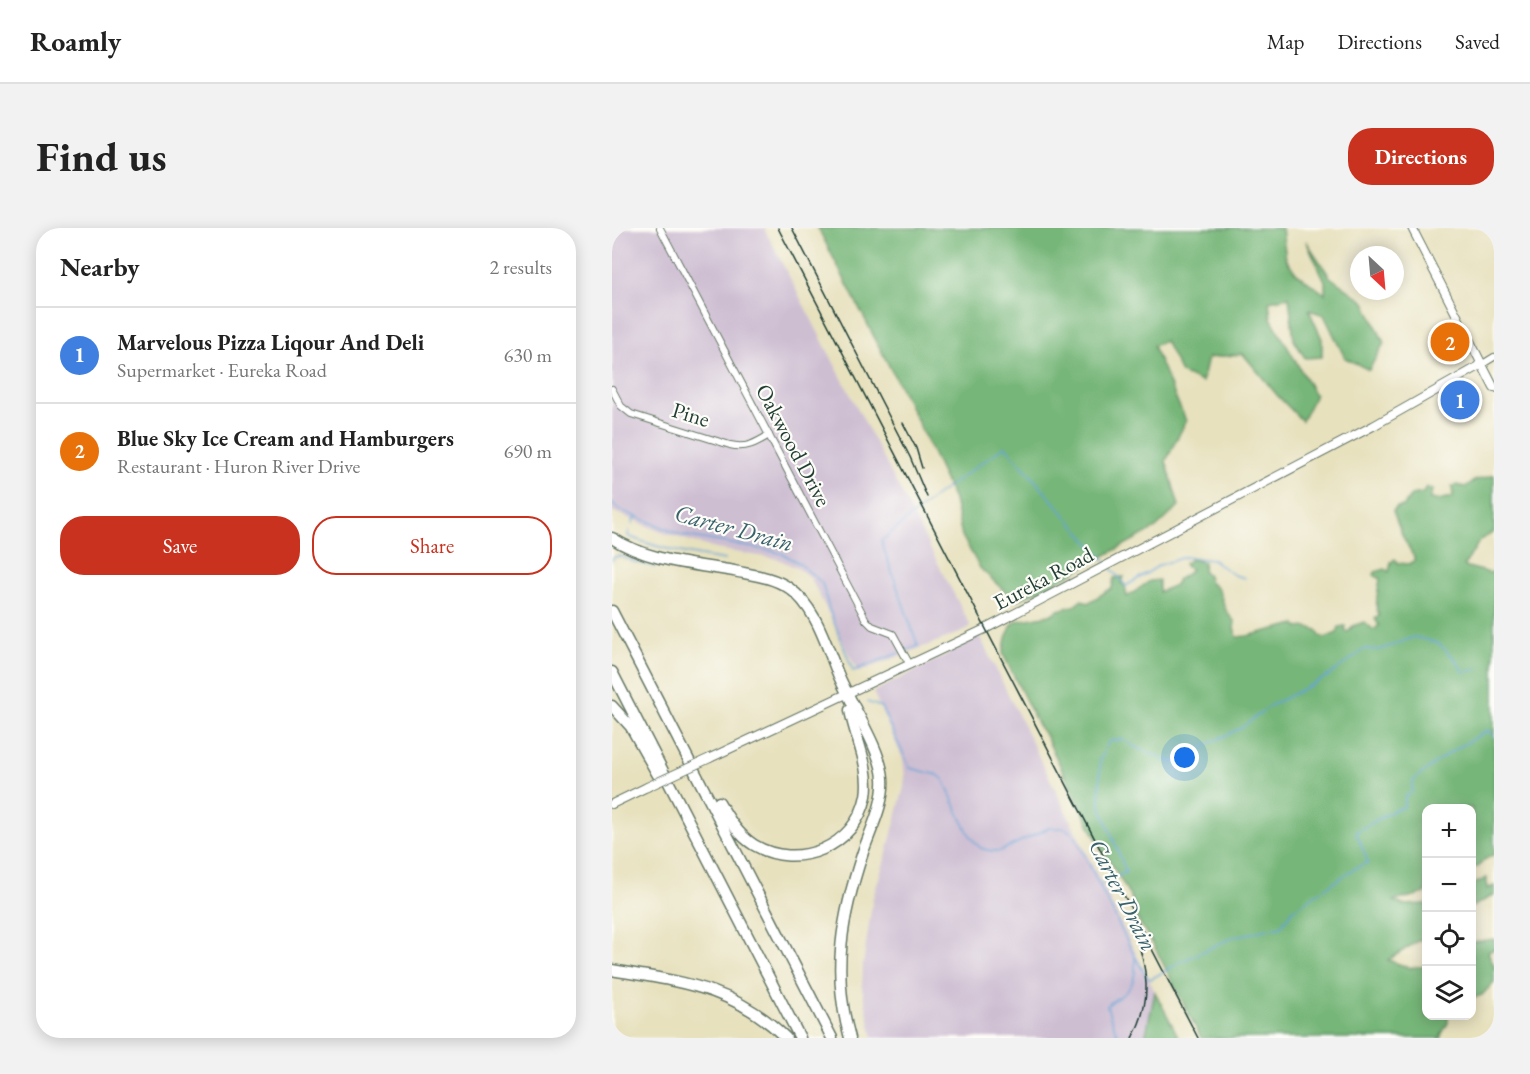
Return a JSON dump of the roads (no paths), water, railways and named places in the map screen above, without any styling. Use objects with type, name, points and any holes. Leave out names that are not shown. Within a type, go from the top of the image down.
[{"type":"highway","points":[[612,538],[633,549],[659,558],[772,579],[791,590],[808,608],[815,620],[847,695],[878,758],[883,785],[883,794],[842,925],[839,955],[840,985],[850,1038]]},
{"type":"highway","points":[[612,611],[832,1038]]},
{"type":"highway","points":[[612,672],[800,1038]]},
{"type":"highway","points":[[648,681],[726,816],[738,832],[758,847],[782,855],[808,854],[836,843],[850,830],[860,813],[866,796],[866,771],[847,695]]},
{"type":"highway","points":[[612,706],[631,727],[684,824],[709,863]]},
{"type":"highway","points":[[612,970],[670,980],[716,992],[751,1008],[786,1038]]},
{"type":"street","name":"Oakwood Drive","points":[[660,228],[866,620],[872,626],[893,634],[910,665]]},
{"type":"street","points":[[1412,228],[1494,388]]},
{"type":"street","points":[[1481,364],[1494,357]]},
{"type":"street","name":"Eureka Road","points":[[612,804],[985,629],[1353,437],[1481,364]]},
{"type":"street","name":"Pine","points":[[612,389],[621,406],[631,414],[730,445],[746,447],[769,435]]},
{"type":"waterway","points":[[904,651],[918,646],[881,541],[937,495],[1005,446],[1106,562]]},
{"type":"waterway","name":"Carter Drain","points":[[612,504],[620,510],[681,535],[772,551],[799,563],[822,583],[829,609],[853,671],[899,653]]},
{"type":"waterway","points":[[632,524],[635,517]]},
{"type":"waterway","points":[[629,530],[628,536],[651,545],[725,560]]},
{"type":"waterway","points":[[612,560],[620,556],[630,560]]},
{"type":"waterway","points":[[633,557],[631,561],[655,567]]},
{"type":"waterway","points":[[1111,568],[1126,586],[1160,565],[1184,557],[1213,560],[1234,575],[1245,578]]},
{"type":"waterway","points":[[1100,885],[1126,872],[1100,805],[1100,760],[1109,741],[1123,739],[1135,747],[1173,763],[1192,756],[1210,743],[1241,728],[1268,707],[1328,676],[1365,649],[1380,650],[1414,637],[1438,643],[1455,659],[1464,672],[1479,669]]},
{"type":"waterway","name":"Carter Drain","points":[[867,702],[881,707],[910,768],[938,775],[944,780],[965,827],[981,848],[1000,851],[1049,828],[1065,828],[1075,836],[1135,957],[1148,978],[1151,979],[1182,961],[1234,937],[1281,926],[1293,910],[1349,872],[1368,862],[1356,832],[1394,810],[1404,807],[1405,797],[1412,792],[1412,783],[1416,778],[1446,755],[1488,730],[1494,737]]},
{"type":"waterway","points":[[1119,1038],[1107,1006],[1130,987],[1135,973],[1135,958]]},
{"type":"railway","points":[[778,228],[1198,1038]]},
{"type":"railway","points":[[792,228],[910,457],[927,497]]},
{"type":"railway","points":[[903,423],[916,448],[922,468]]},
{"type":"railway","points":[[1132,1038],[1139,1024],[1146,997],[1145,970],[1133,929]]},
{"type":"place","name":"Blue Sky Ice Cream and Hamburgers","points":[[1450,342]]},
{"type":"place","name":"Marvelous Pizza Liqour And Deli","points":[[1460,400]]}]
